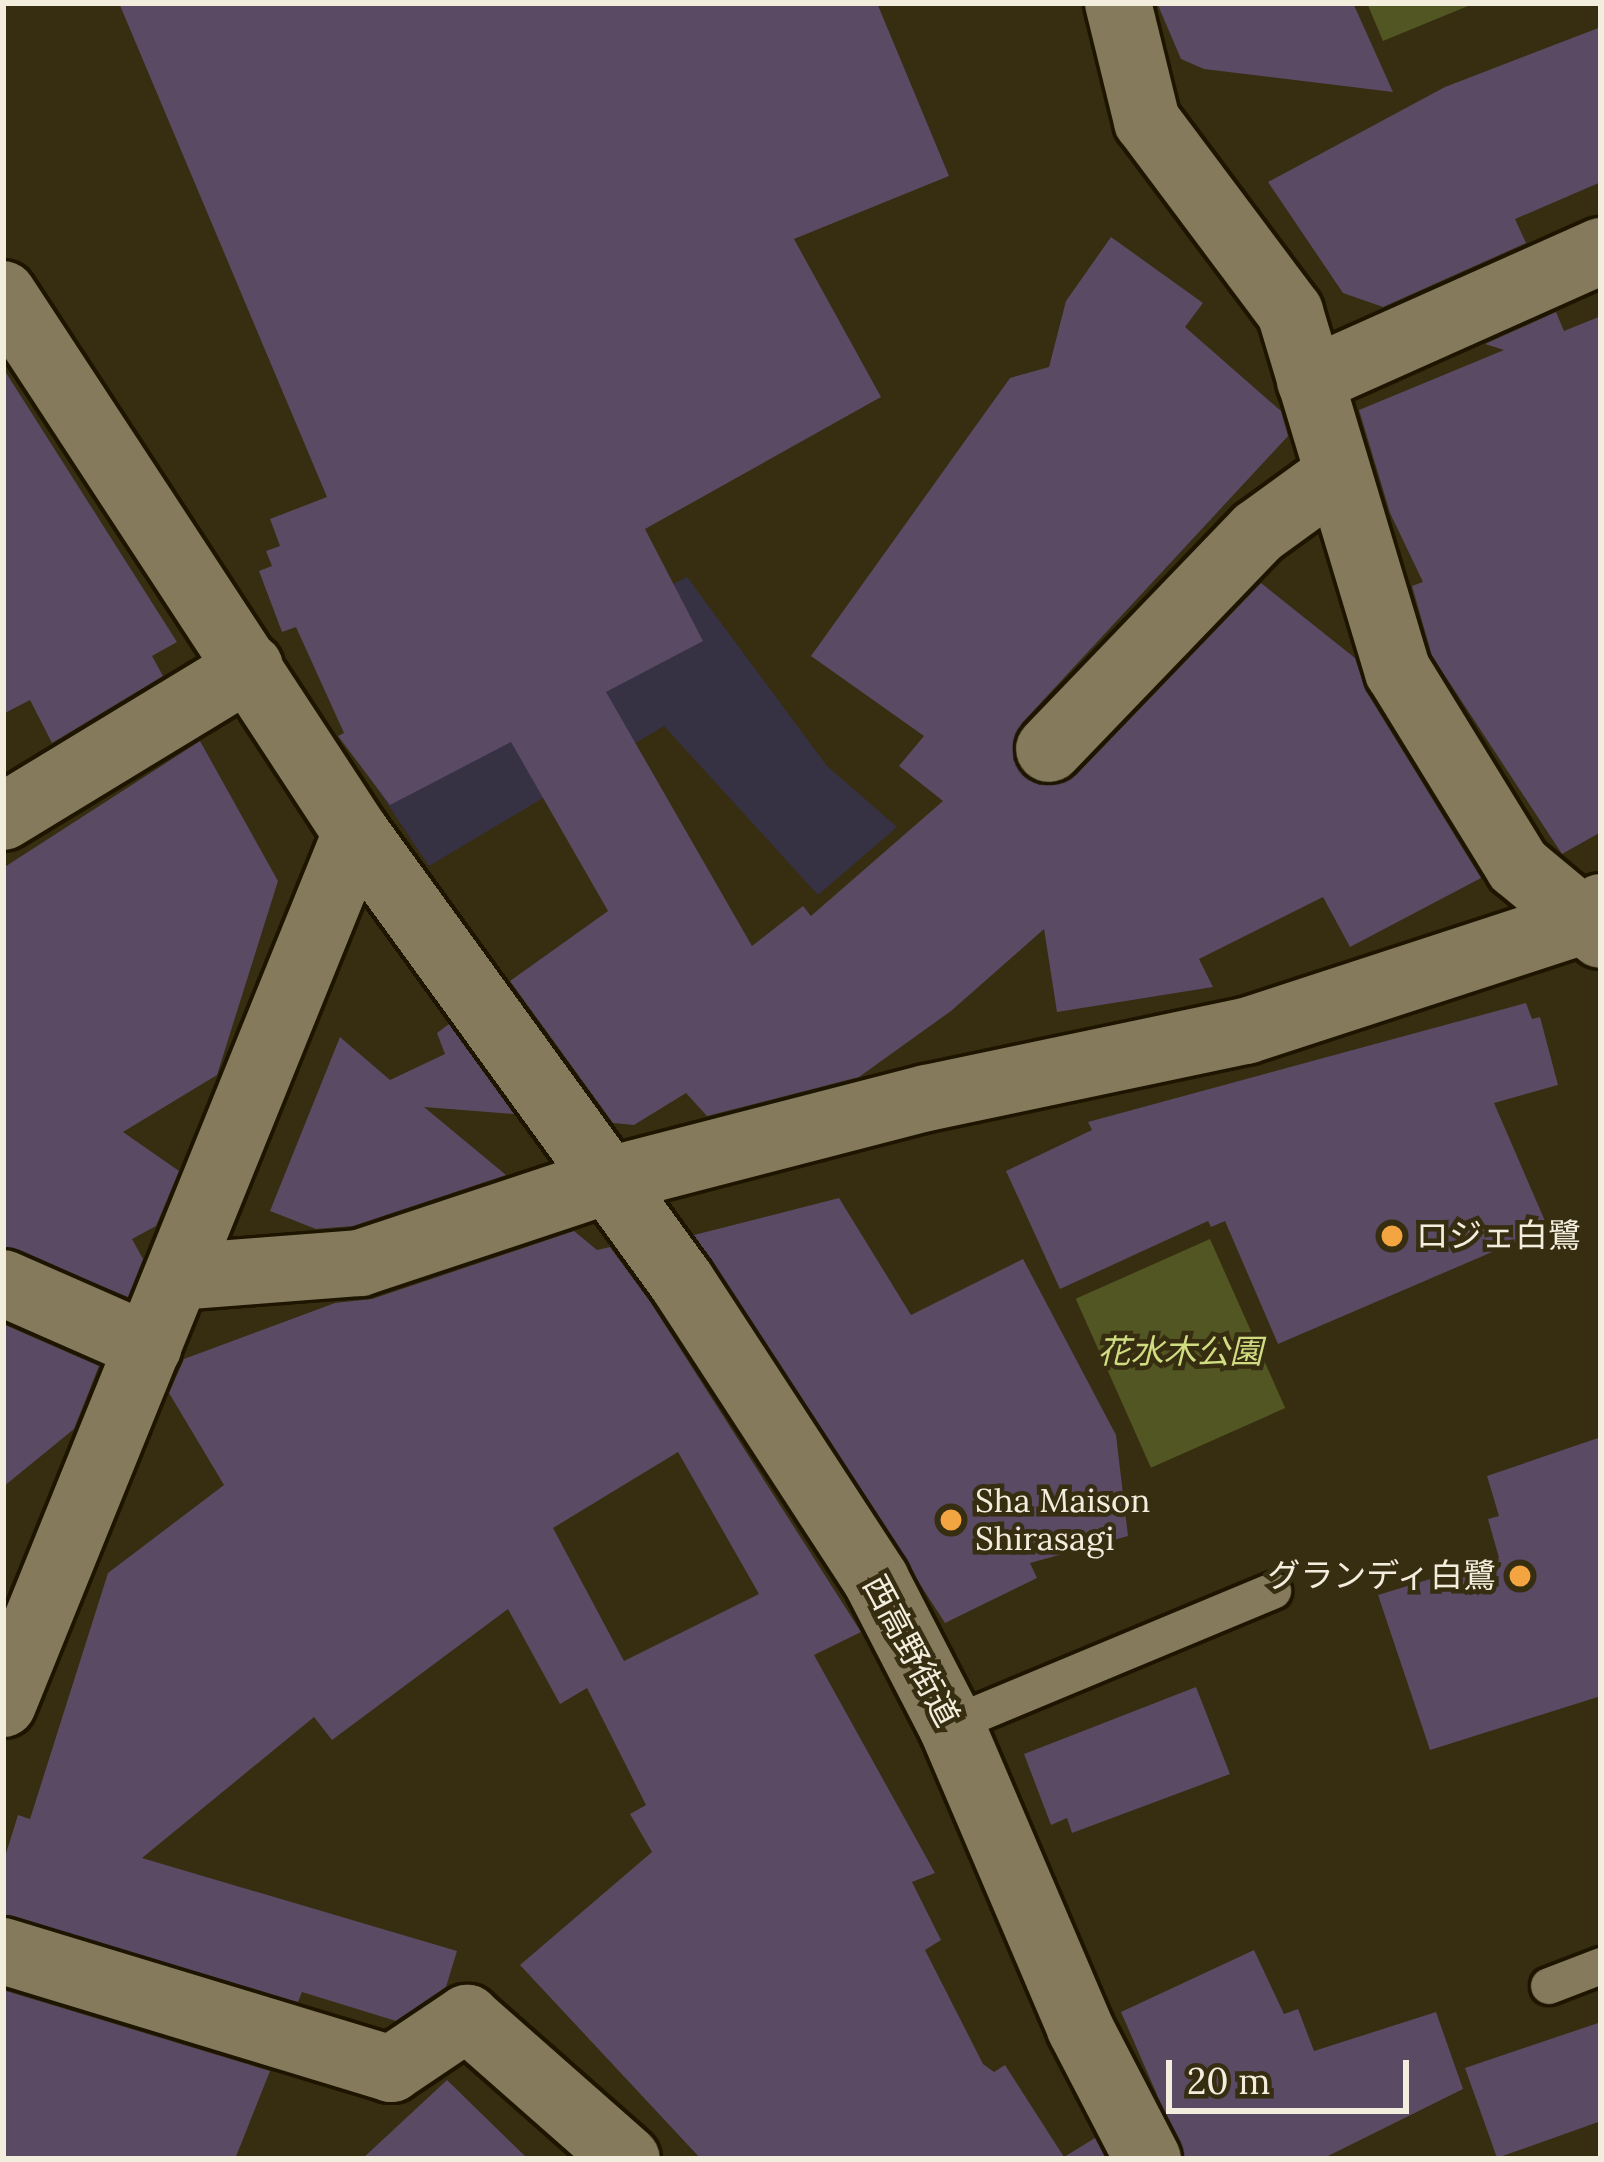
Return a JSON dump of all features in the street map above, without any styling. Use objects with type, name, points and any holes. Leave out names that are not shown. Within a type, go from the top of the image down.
[{"type":"street","points":[[1118,3],[1147,121],[1290,312],[1335,476],[1398,671],[1518,866],[1595,921]]},
{"type":"street","points":[[1310,380],[1601,251]]},
{"type":"street","name":"西高野街道","points":[[3,294],[356,833],[609,1180],[876,1580],[951,1726],[1080,2028],[1148,2159]]},
{"type":"street","points":[[1049,749],[1258,532],[1335,476]]},
{"type":"street","points":[[3,817],[250,667]]},
{"type":"street","points":[[3,1704],[356,833]]},
{"type":"street","points":[[178,1277],[360,1263],[609,1180],[927,1098],[1246,1031],[1595,921]]},
{"type":"street","points":[[3,1283],[148,1347]]},
{"type":"street","points":[[3,1951],[391,2069],[466,2018],[627,2159]]},
{"type":"lane","points":[[951,1726],[1273,1591]]},
{"type":"lane","points":[[1550,1986],[1601,1966]]},
{"type":"shaded area","points":[[687,577],[827,766],[897,827],[818,895],[664,726],[429,866],[351,749]]},
{"type":"green space","points":[[1367,3],[1467,3],[1468,6],[1383,41]]},
{"type":"green space","name":"花水木公園","points":[[1210,1239],[1285,1408],[1151,1468],[1076,1299]]},
{"type":"building","points":[[119,3],[877,3],[949,176],[794,239],[881,397],[645,529],[703,641],[606,692],[752,946],[803,906],[811,916],[943,801],[899,766],[924,736],[811,656],[1010,378],[1049,367],[1066,301],[1111,237],[1203,303],[1185,327],[1281,411],[1288,436],[1022,723],[1013,760],[1039,785],[1075,776],[1261,583],[1355,658],[1366,691],[1481,878],[1350,947],[1323,897],[1199,959],[1213,987],[1057,1012],[1044,929],[951,1011],[859,1077],[707,1116],[686,1093],[634,1125],[613,1123],[510,981],[608,911],[511,742],[390,805],[338,736],[344,733],[296,627],[282,632],[259,571],[272,566],[266,551],[280,546],[270,519],[327,497]]},
{"type":"building","points":[[1157,3],[1353,3],[1393,92],[1204,69],[1181,59]]},
{"type":"building","points":[[1601,27],[1601,182],[1515,219],[1526,243],[1383,307],[1343,293],[1268,182],[1445,87]]},
{"type":"building","points":[[1556,312],[1564,331],[1601,316],[1601,832],[1562,854],[1432,656],[1412,586],[1423,582],[1390,513],[1359,410],[1504,350],[1485,344]]},
{"type":"building","points":[[3,368],[177,642],[152,656],[163,676],[52,743],[30,700],[3,714]]},
{"type":"building","points":[[200,741],[278,881],[217,1075],[123,1132],[179,1171],[156,1226],[132,1239],[143,1259],[128,1297],[3,1246],[3,868]]},
{"type":"building","points":[[1526,1003],[1532,1019],[1540,1017],[1558,1085],[1494,1103],[1548,1228],[1278,1344],[1225,1221],[1211,1227],[1208,1221],[1060,1289],[1006,1171],[1092,1130],[1088,1122]]},
{"type":"building","points":[[449,1024],[514,1114],[424,1107],[506,1175],[353,1226],[316,1229],[270,1211],[340,1037],[390,1080],[445,1054],[437,1033]]},
{"type":"building","points":[[839,1198],[911,1315],[1023,1259],[1116,1435],[1128,1536],[1030,1563],[1037,1578],[945,1623],[694,1235]]},
{"type":"building","points":[[574,1231],[597,1250],[610,1247],[651,1303],[861,1632],[814,1655],[935,1873],[912,1882],[941,1940],[925,1950],[983,2064],[994,2072],[1005,2065],[1064,2157],[1095,2138],[1106,2159],[701,2159],[520,1965],[652,1852],[630,1814],[646,1805],[587,1688],[560,1704],[508,1609],[332,1740],[314,1717],[142,1858],[457,1951],[446,1987],[396,2021],[302,1992],[298,2002],[3,1915],[3,1863],[18,1815],[30,1819],[108,1573],[224,1485],[169,1393],[184,1359],[335,1303],[372,1299]],"holes":[[[678,1452],[759,1594],[624,1661],[553,1528]]]},
{"type":"building","points":[[3,1324],[99,1366],[74,1429],[3,1487]]},
{"type":"building","name":"グランディ白鷺","points":[[1601,1437],[1601,1696],[1430,1750],[1378,1595],[1499,1558],[1488,1519],[1499,1516],[1487,1476]]},
{"type":"building","points":[[1196,1687],[1230,1774],[1072,1833],[1067,1818],[1051,1825],[1024,1754]]},
{"type":"building","points":[[1254,1950],[1284,2014],[1298,2009],[1314,2051],[1436,2012],[1463,2089],[1322,2159],[1185,2159],[1121,2012]]},
{"type":"building","points":[[3,1990],[270,2071],[235,2159],[3,2159]]},
{"type":"building","points":[[1601,2022],[1601,2121],[1497,2158],[1465,2068]]},
{"type":"building","points":[[447,2080],[528,2159],[362,2159]]},
{"type":"place","name":"ロジェ白鷺","points":[[1392,1236]]},
{"type":"place","name":"Sha Maison Shirasagi","points":[[951,1520]]},
{"type":"place","name":"グランディ白鷺","points":[[1520,1576]]}]
